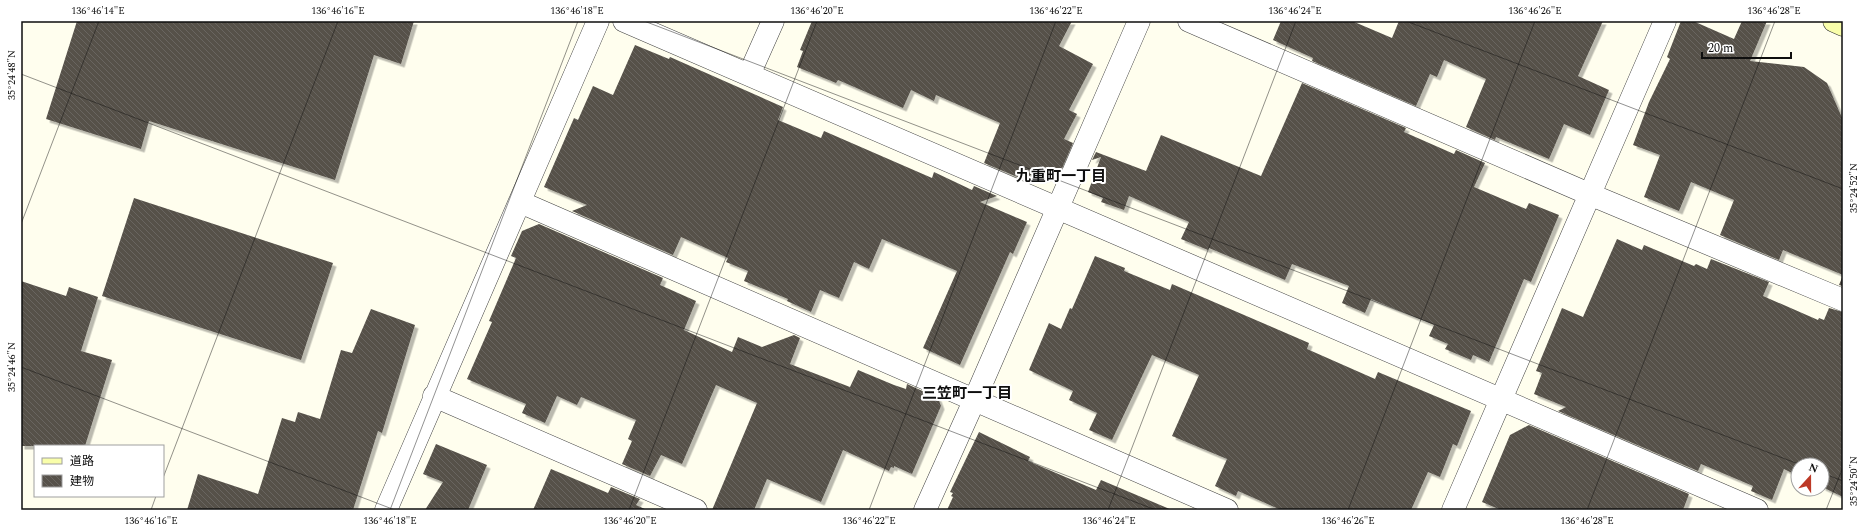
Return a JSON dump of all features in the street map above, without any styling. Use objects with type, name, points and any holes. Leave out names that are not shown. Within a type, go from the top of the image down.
[{"type":"street","points":[[386,510],[434,396],[598,21]]},
{"type":"street","points":[[624,21],[1756,510]]},
{"type":"street","points":[[749,75],[773,21]]},
{"type":"street","points":[[925,510],[1139,21]]},
{"type":"street","points":[[1189,21],[1590,194],[1843,300]]},
{"type":"street","points":[[1453,510],[1665,21]]},
{"type":"street","points":[[1834,21],[1843,25]]},
{"type":"street","points":[[520,202],[974,401],[1228,510]]},
{"type":"street","points":[[434,396],[696,510]]},
{"type":"building","points":[[77,21],[414,21],[401,64],[374,55],[335,180],[149,121],[141,149],[46,119]]},
{"type":"building","points":[[812,21],[1072,21],[1059,46],[1093,64],[1069,110],[1077,114],[1064,139],[1073,143],[1060,173],[1041,180],[1030,175],[1027,181],[984,163],[1000,123],[936,95],[934,101],[911,90],[903,108],[838,80],[836,83],[797,67],[803,51],[800,50]]},
{"type":"building","points":[[1281,21],[1352,21],[1392,38],[1399,21],[1603,21],[1578,76],[1609,90],[1590,135],[1564,124],[1549,159],[1496,137],[1495,140],[1466,127],[1486,79],[1444,60],[1437,77],[1430,74],[1416,106],[1312,61],[1313,58],[1273,40]]},
{"type":"building","points":[[1681,21],[1693,21],[1734,39],[1742,21],[1767,21],[1750,61],[1804,67],[1827,83],[1843,120],[1843,275],[1783,250],[1779,260],[1720,235],[1734,200],[1691,182],[1679,211],[1644,197],[1660,155],[1633,145],[1649,102],[1670,59],[1667,57]]},
{"type":"building","points":[[635,45],[669,59],[670,57],[783,107],[778,120],[821,138],[824,131],[932,178],[934,172],[972,190],[974,186],[997,196],[980,202],[1027,222],[1013,254],[1010,252],[960,365],[923,348],[957,271],[882,239],[869,269],[854,262],[839,298],[820,290],[811,312],[787,301],[788,299],[744,281],[748,271],[726,262],[728,258],[681,237],[673,255],[572,211],[587,205],[544,187],[574,118],[578,120],[593,86],[613,95]]},
{"type":"building","points":[[1302,83],[1406,128],[1404,132],[1454,154],[1456,150],[1485,163],[1474,187],[1526,209],[1529,203],[1559,215],[1531,282],[1524,279],[1489,362],[1473,355],[1471,360],[1445,349],[1448,344],[1429,336],[1434,325],[1371,299],[1365,313],[1342,303],[1349,286],[1292,264],[1285,280],[1209,248],[1208,250],[1181,239],[1189,222],[1129,196],[1124,210],[1101,202],[1103,198],[1088,192],[1101,157],[1092,160],[1096,152],[1146,171],[1161,135],[1261,176]]},
{"type":"building","points":[[134,198],[333,263],[301,360],[102,296]]},
{"type":"building","points":[[539,224],[663,278],[660,285],[696,301],[684,330],[732,352],[738,337],[762,347],[794,335],[800,338],[790,364],[850,387],[858,370],[906,389],[907,384],[938,398],[941,406],[912,474],[894,466],[894,468],[891,467],[889,471],[843,450],[821,502],[767,479],[754,510],[712,510],[757,403],[716,385],[682,464],[661,455],[650,476],[622,464],[632,441],[628,439],[636,420],[581,397],[577,405],[557,396],[545,423],[522,413],[526,404],[467,379],[492,322],[489,321],[516,258],[511,256],[522,231]]},
{"type":"building","points":[[1617,239],[1642,250],[1644,245],[1694,266],[1696,264],[1707,269],[1711,259],[1769,282],[1763,296],[1818,320],[1819,318],[1824,320],[1829,308],[1843,312],[1843,497],[1830,491],[1830,457],[1790,457],[1790,472],[1784,469],[1772,500],[1751,491],[1753,486],[1701,464],[1698,471],[1558,411],[1566,407],[1534,394],[1542,373],[1536,371],[1562,308],[1583,317]]},
{"type":"building","points":[[1095,256],[1125,268],[1124,271],[1170,290],[1172,284],[1309,343],[1307,349],[1375,379],[1378,372],[1471,411],[1457,446],[1453,444],[1440,477],[1428,472],[1411,510],[1281,510],[1238,491],[1236,496],[1215,486],[1227,459],[1172,436],[1199,375],[1152,355],[1112,440],[1089,430],[1097,413],[1069,400],[1073,391],[1029,370],[1049,323],[1061,329],[1070,308],[1072,309]]},
{"type":"building","points":[[1843,275],[1843,286],[1839,285]]},
{"type":"building","points":[[21,281],[66,296],[69,287],[98,297],[81,351],[112,360],[85,445],[21,446]]},
{"type":"building","points":[[371,309],[415,325],[382,433],[378,431],[353,510],[187,510],[198,474],[258,494],[282,418],[295,422],[298,412],[320,419],[341,350],[352,353]]},
{"type":"building","points":[[1529,425],[1689,494],[1683,510],[1501,510],[1482,502],[1510,435]]},
{"type":"building","points":[[979,432],[1030,457],[1028,461],[1096,490],[1101,480],[1172,510],[947,510],[953,497],[951,496],[953,493],[950,492]]},
{"type":"building","points":[[436,444],[487,465],[468,510],[425,510],[443,482],[423,474]]},
{"type":"building","points":[[551,469],[608,493],[611,487],[640,499],[636,505],[647,510],[533,510]]},
{"type":"district","name":"九重町一丁目","points":[[1061,176]]},
{"type":"district","name":"三笠町一丁目","points":[[967,393]]}]
